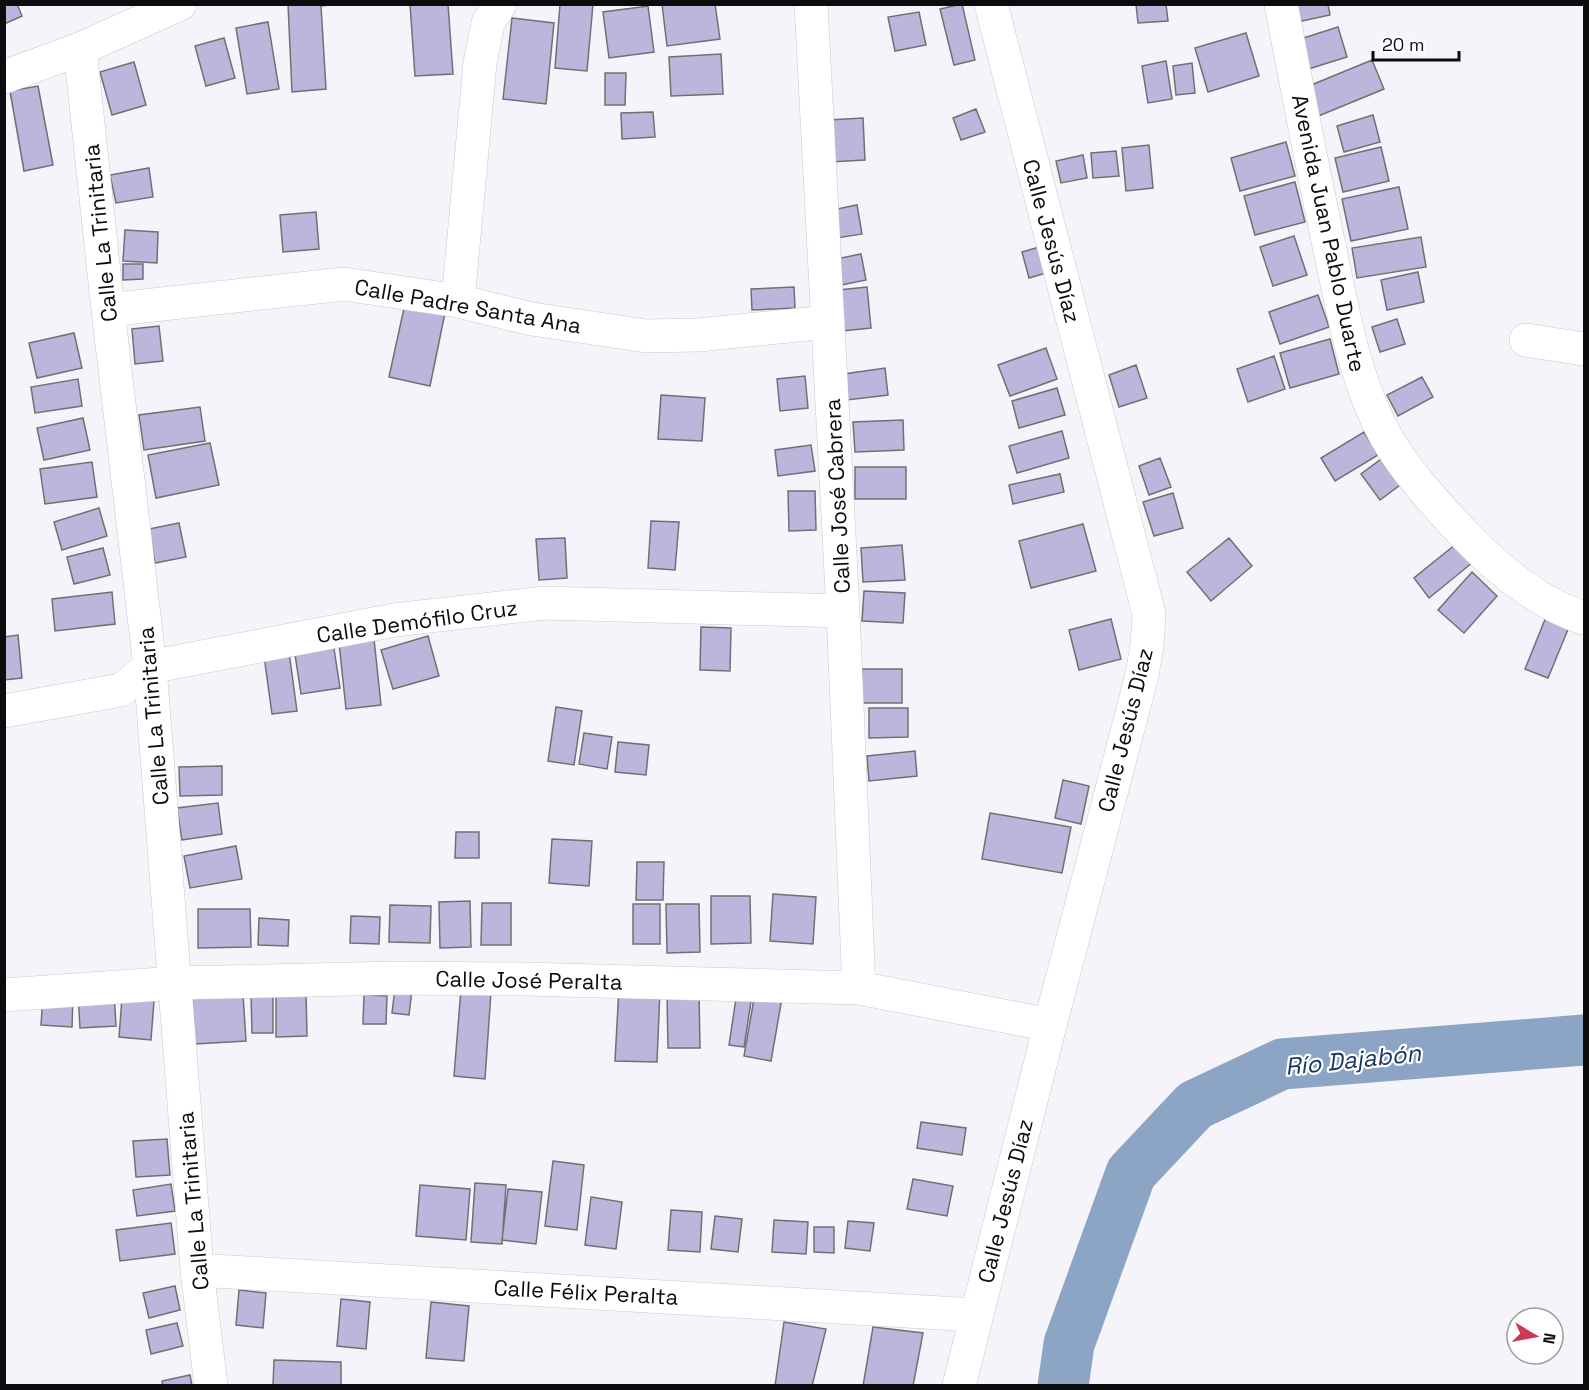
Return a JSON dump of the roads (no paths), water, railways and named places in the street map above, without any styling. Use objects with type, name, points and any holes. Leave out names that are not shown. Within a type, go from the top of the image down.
[{"type":"street","points":[[4,77],[80,49],[180,4]]},
{"type":"street","points":[[458,301],[480,63],[488,23],[500,4]]},
{"type":"street","name":"Calle José Cabrera","points":[[811,4],[843,610],[859,988]]},
{"type":"street","name":"Calle Jesús Díaz","points":[[959,1386],[1050,1025],[1142,675],[1149,614],[991,4]]},
{"type":"street","name":"Avenida Juan Pablo Duarte","points":[[1281,4],[1344,317],[1362,382],[1386,437],[1418,484],[1480,552],[1527,590],[1584,618]]},
{"type":"street","name":"Calle La Trinitaria","points":[[80,49],[150,667],[197,1270],[211,1386]]},
{"type":"street","name":"Calle Padre Santa Ana","points":[[108,310],[344,284],[458,301],[532,319],[646,336],[698,335],[828,322]]},
{"type":"street","points":[[1526,340],[1584,349]]},
{"type":"street","name":"Calle Demófilo Cruz","points":[[4,711],[121,690],[150,667],[394,620],[543,603],[843,610]]},
{"type":"street","name":"Calle José Peralta","points":[[4,995],[176,983],[396,978],[859,988],[1050,1025]]},
{"type":"street","name":"Calle Félix Peralta","points":[[197,1270],[976,1315]]},
{"type":"waterway","name":"Río Dajabón","points":[[1063,1386],[1069,1344],[1131,1173],[1195,1105],[1282,1064],[1584,1040]]}]
